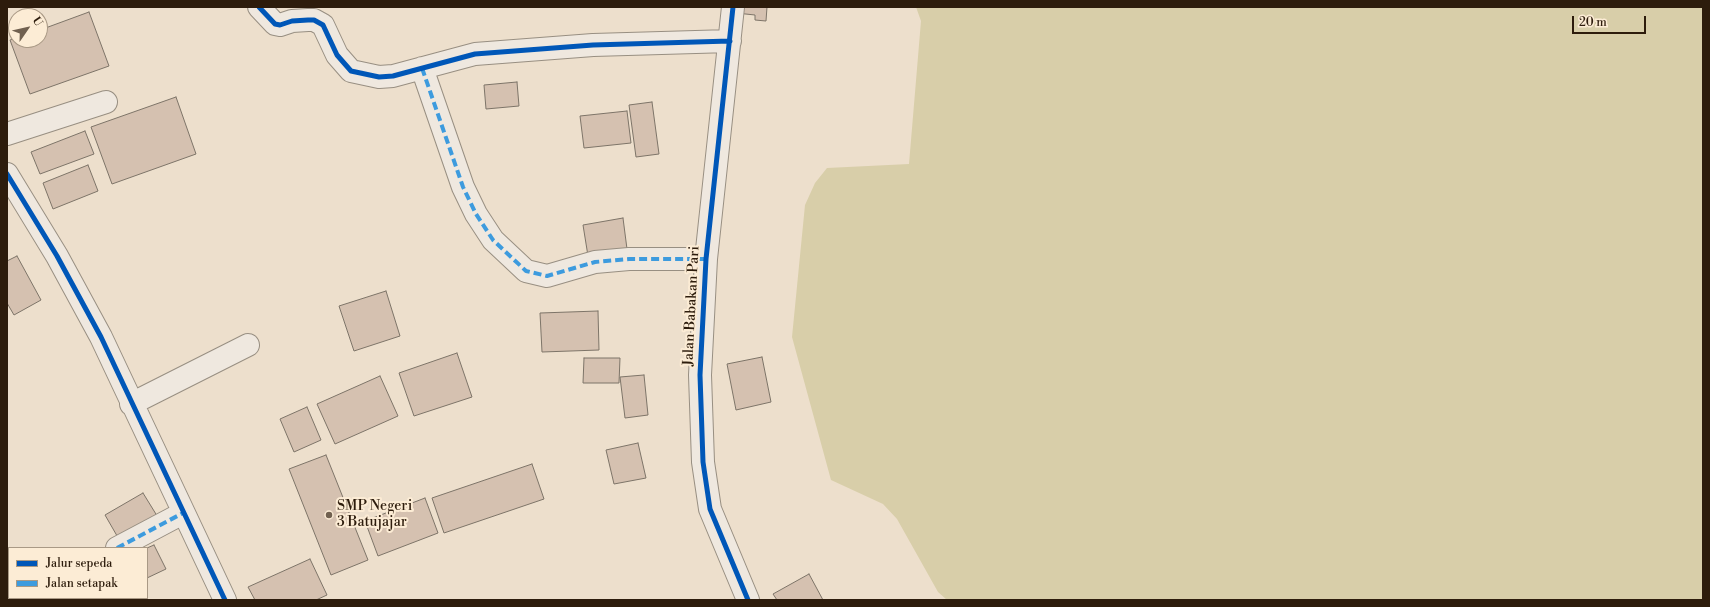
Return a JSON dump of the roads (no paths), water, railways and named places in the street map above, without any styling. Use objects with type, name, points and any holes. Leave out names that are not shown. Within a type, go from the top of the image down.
[{"type":"street","points":[[259,7],[275,24],[280,25],[292,21],[314,20],[323,25],[337,55],[351,71],[379,77],[393,76],[475,54],[593,45],[730,41]]},
{"type":"street","name":"Jalan Babakan Pari","points":[[733,7],[706,260],[700,374],[703,462],[710,508],[748,600]]},
{"type":"street","points":[[422,68],[463,187],[476,214],[493,240],[526,271],[547,276],[595,262],[628,259],[706,260]]},
{"type":"street","points":[[7,134],[106,102]]},
{"type":"street","points":[[7,174],[57,256],[101,337],[131,404],[225,600]]},
{"type":"street","points":[[131,404],[248,345]]},
{"type":"street","points":[[119,547],[183,513]]},
{"type":"place","name":"SMP Negeri 3 Batujajar","points":[[329,515]]}]
